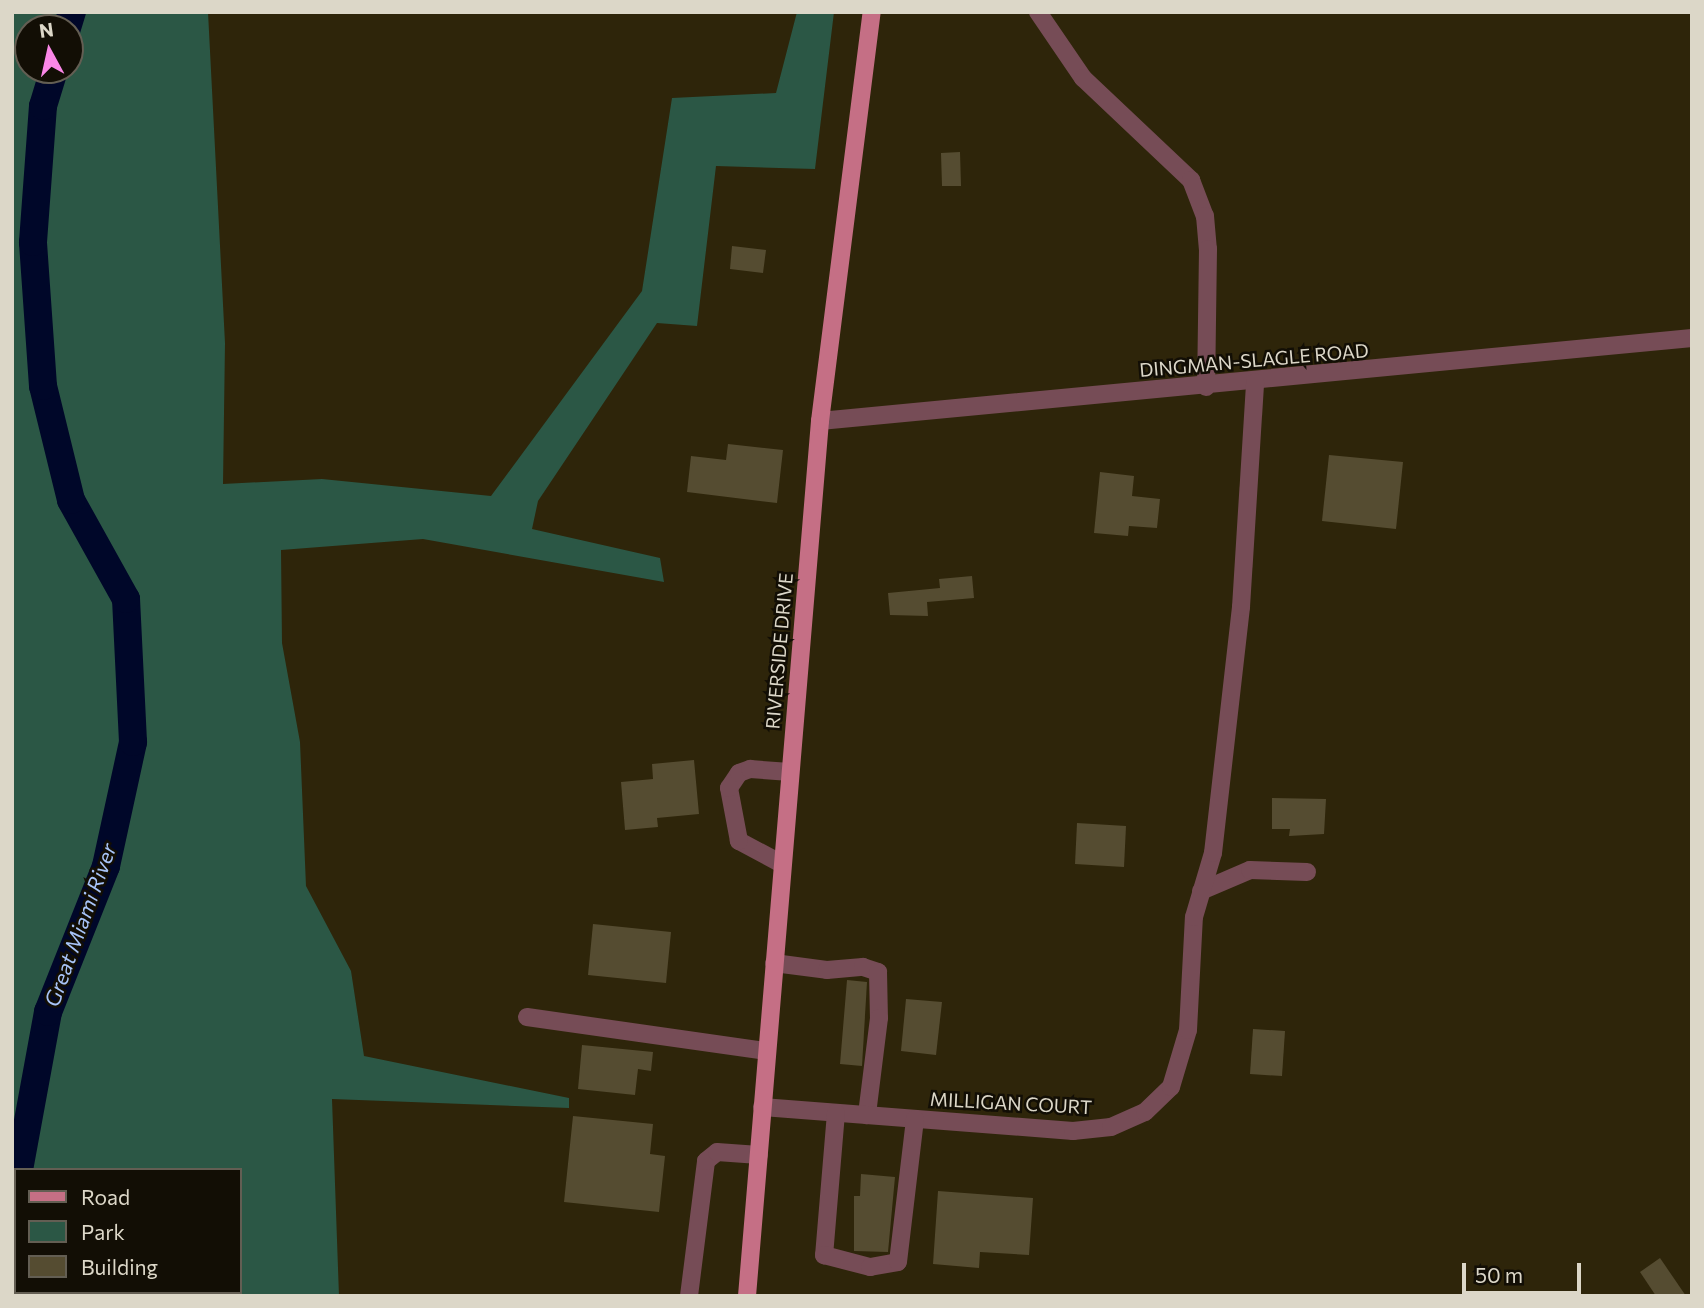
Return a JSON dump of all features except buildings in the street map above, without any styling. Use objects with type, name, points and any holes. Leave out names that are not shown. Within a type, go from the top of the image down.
[{"type":"main road","name":"RIVERSIDE DRIVE","points":[[747,1296],[820,421],[872,12]]},
{"type":"street","points":[[1038,12],[1083,78],[1191,180],[1205,216],[1208,249],[1206,387]]},
{"type":"street","name":"DINGMAN-SLAGLE ROAD","points":[[820,421],[1206,387],[1692,338]]},
{"type":"street","name":"MILLIGAN COURT","points":[[762,1108],[1073,1131],[1111,1127],[1145,1112],[1171,1087],[1188,1030],[1194,917],[1213,853],[1241,607],[1255,382]]},
{"type":"street","points":[[782,864],[739,841],[729,788],[739,773],[750,769],[790,772]]},
{"type":"street","points":[[1201,891],[1250,870],[1307,872]]},
{"type":"street","points":[[774,963],[827,970],[863,967],[878,972],[879,1018],[867,1115]]},
{"type":"street","points":[[527,1017],[767,1051]]},
{"type":"street","points":[[836,1113],[824,1255],[870,1268],[898,1262],[915,1119]]},
{"type":"street","points":[[689,1296],[706,1161],[717,1152],[759,1154]]},
{"type":"green space","points":[[12,12],[208,12],[225,343],[223,484],[322,479],[491,496],[642,291],[672,98],[776,93],[797,12],[834,12],[815,169],[716,166],[697,326],[657,323],[538,501],[532,529],[660,558],[664,582],[423,539],[281,550],[282,643],[300,742],[306,886],[351,971],[364,1056],[569,1098],[569,1108],[332,1099],[339,1296],[12,1296]]},
{"type":"waterway","name":"Great Miami River","points":[[19,1168],[48,1012],[106,866],[133,742],[126,599],[71,500],[43,386],[33,242],[43,106],[50,84]]},
{"type":"waterway","name":"Great Miami River","points":[[12,1211],[14,1198]]}]
